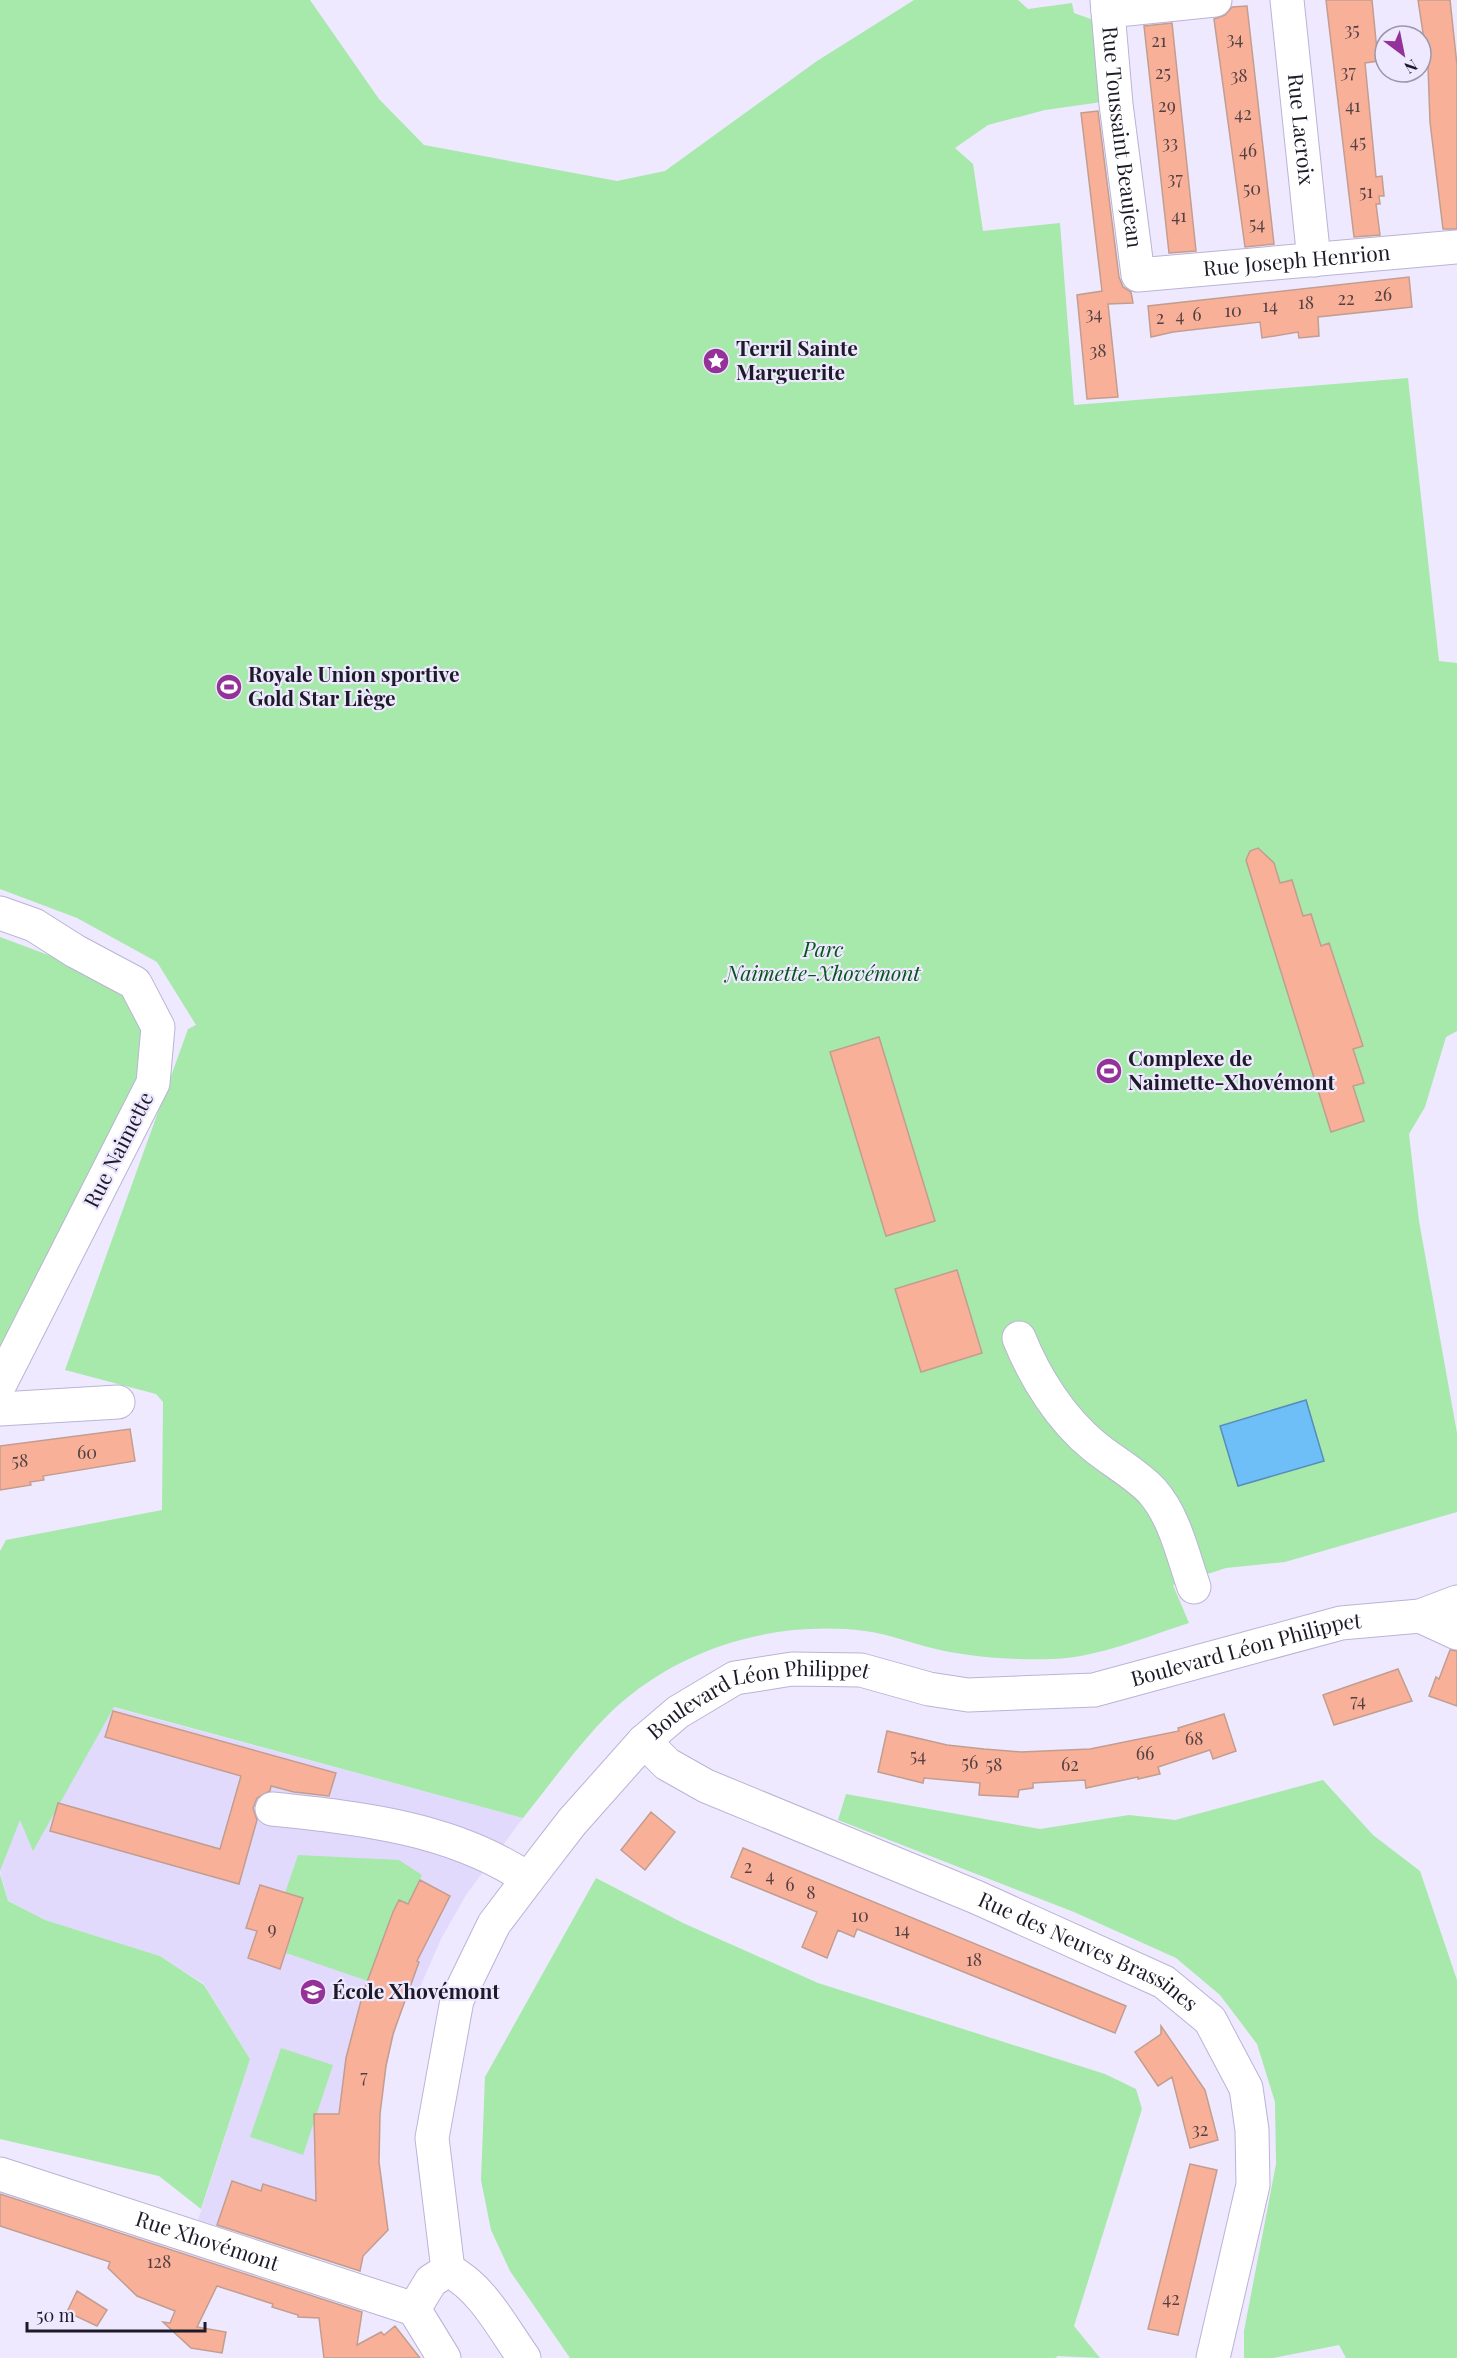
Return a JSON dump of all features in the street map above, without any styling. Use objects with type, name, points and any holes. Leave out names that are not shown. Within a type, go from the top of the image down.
[{"type":"street","points":[[1107,5],[1215,0]]},
{"type":"street","name":"Rue Lacroix","points":[[1287,0],[1314,260]]},
{"type":"street","name":"Rue Toussaint Beaujean","points":[[1107,5],[1116,104],[1138,275]]},
{"type":"street","name":"Rue Joseph Henrion","points":[[1138,275],[1457,247]]},
{"type":"street","name":"Rue Naimette","points":[[0,913],[34,925],[75,951],[135,982],[158,1027],[153,1083],[0,1384]]},
{"type":"street","points":[[1019,1338],[1029,1365],[1054,1402],[1092,1444],[1152,1492],[1174,1528],[1194,1587]]},
{"type":"street","points":[[0,1408],[118,1401]]},
{"type":"street","name":"Boulevard Léon Philippet","points":[[448,2270],[432,2138],[457,2000],[494,1924],[528,1879],[572,1822],[644,1741],[678,1712],[735,1678],[792,1669],[861,1670],[929,1689],[968,1695],[1094,1690],[1341,1623],[1420,1616],[1457,1602]]},
{"type":"street","points":[[1420,1616],[1457,1633]]},
{"type":"street","name":"Rue des Neuves Brassines","points":[[644,1741],[667,1764],[706,1786],[976,1897],[1164,1982],[1210,2020],[1246,2088],[1252,2130],[1253,2185],[1212,2358]]},
{"type":"street","points":[[272,1809],[364,1820],[455,1841],[500,1860],[528,1879]]},
{"type":"street","name":"Rue Xhovémont","points":[[0,2174],[414,2309]]},
{"type":"street","points":[[444,2358],[414,2309],[431,2281],[448,2270],[462,2277],[480,2296],[524,2358]]},
{"type":"shaded area","name":"École Xhovémont","points":[[97,1703],[523,1818],[466,1895],[441,1939],[414,2001],[404,2000],[386,2066],[380,2114],[379,2162],[388,2230],[363,2256],[360,2271],[198,2220],[250,2059],[204,1984],[160,1956],[45,1920],[8,1901],[0,1871],[30,1791]]},
{"type":"green space","name":"Parc Naimette-Xhovémont","points":[[0,0],[310,0],[379,99],[424,145],[617,181],[665,171],[817,61],[914,0],[1018,0],[1028,9],[1072,3],[1074,13],[1102,23],[1109,101],[1045,110],[988,125],[955,148],[973,164],[983,231],[1060,223],[1074,405],[1408,378],[1439,661],[1457,663],[1457,1031],[1446,1037],[1425,1107],[1409,1134],[1419,1221],[1457,1433],[1457,1512],[1285,1562],[1226,1568],[1173,1585],[1189,1623],[1122,1646],[1088,1654],[1053,1659],[982,1657],[940,1650],[874,1632],[831,1629],[797,1630],[730,1643],[699,1654],[668,1670],[640,1688],[613,1710],[578,1749],[523,1818],[114,1707],[33,1851],[20,1820],[0,1871],[0,1551],[6,1540],[162,1510],[163,1402],[156,1394],[65,1370],[188,1029],[196,1025],[157,962],[77,918],[0,889]]},
{"type":"green space","points":[[0,937],[51,956],[56,948],[75,951],[137,1006],[147,1063],[0,1348]]},
{"type":"green space","points":[[1323,1780],[1373,1835],[1420,1871],[1457,1980],[1457,2358],[1346,2358],[1339,2345],[1273,2358],[1244,2358],[1244,2331],[1276,2164],[1275,2102],[1257,2044],[1220,1995],[1176,1958],[1074,1912],[838,1820],[846,1794],[1040,1829],[1129,1815],[1175,1820]]},
{"type":"green space","points":[[298,1855],[399,1860],[422,1875],[408,1904],[399,1900],[390,1917],[398,1922],[368,1981],[286,1953],[303,1899],[285,1893]]},
{"type":"green space","points":[[0,1874],[8,1901],[45,1920],[160,1956],[204,1985],[250,2059],[201,2209],[159,2176],[0,2139]]},
{"type":"green space","points":[[596,1878],[683,1923],[818,1983],[1105,2074],[1136,2089],[1142,2109],[1074,2326],[1100,2358],[1058,2356],[1055,2358],[570,2358],[510,2271],[491,2230],[481,2180],[485,2077]]},
{"type":"green space","points":[[281,2048],[333,2065],[303,2155],[250,2137]]},
{"type":"water","points":[[1306,1400],[1324,1461],[1238,1486],[1220,1426]]},
{"type":"building","points":[[1326,0],[1372,0],[1374,24],[1373,62],[1365,63],[1376,177],[1382,176],[1384,196],[1379,196],[1380,204],[1376,204],[1380,235],[1354,237]]},
{"type":"building","points":[[1418,0],[1450,0],[1457,65],[1457,229],[1443,229],[1430,122],[1429,84],[1433,84],[1433,24],[1422,24]]},
{"type":"building","points":[[1247,6],[1274,244],[1245,247],[1214,19],[1225,15],[1232,7]]},
{"type":"building","points":[[1172,23],[1196,251],[1169,253],[1144,26]]},
{"type":"building","points":[[1098,111],[1119,277],[1123,287],[1131,292],[1133,303],[1108,304],[1118,397],[1087,399],[1077,295],[1102,291],[1081,113]]},
{"type":"building","points":[[1409,277],[1412,307],[1318,317],[1319,336],[1299,338],[1298,332],[1262,338],[1260,322],[1173,332],[1151,337],[1148,306]]},
{"type":"building","points":[[1258,848],[1274,863],[1280,883],[1292,880],[1303,916],[1311,914],[1321,946],[1329,943],[1363,1046],[1353,1049],[1364,1083],[1353,1086],[1364,1121],[1331,1132],[1246,860],[1250,851]]},
{"type":"building","points":[[879,1037],[935,1221],[886,1236],[830,1052]]},
{"type":"building","points":[[957,1270],[982,1353],[921,1372],[895,1289]]},
{"type":"building","points":[[130,1429],[135,1461],[43,1476],[44,1480],[30,1482],[31,1485],[0,1490],[0,1446]]},
{"type":"building","points":[[1450,1650],[1457,1651],[1457,1706],[1429,1696],[1436,1677],[1439,1679]]},
{"type":"building","points":[[1398,1669],[1412,1701],[1334,1725],[1323,1695]]},
{"type":"building","points":[[113,1711],[336,1773],[329,1796],[294,1792],[271,1786],[270,1791],[257,1798],[253,1808],[257,1820],[239,1884],[50,1831],[58,1803],[220,1849],[241,1776],[105,1737]]},
{"type":"building","points":[[1224,1714],[1236,1751],[1213,1759],[1210,1750],[1158,1767],[1160,1774],[1086,1788],[1085,1780],[1033,1783],[1033,1788],[1019,1790],[1018,1797],[979,1795],[980,1783],[924,1778],[923,1783],[878,1772],[887,1731],[947,1745],[984,1749],[1021,1752],[1090,1749],[1179,1731],[1178,1728]]},
{"type":"building","points":[[651,1812],[675,1832],[645,1870],[621,1850]]},
{"type":"building","points":[[743,1848],[1126,2006],[1115,2033],[857,1929],[854,1937],[838,1930],[827,1958],[802,1947],[817,1912],[731,1877]]},
{"type":"building","points":[[420,1880],[450,1896],[417,1961],[419,1962],[393,2034],[386,2066],[380,2114],[379,2162],[388,2230],[363,2256],[360,2271],[217,2225],[232,2181],[261,2191],[263,2184],[316,2201],[314,2114],[339,2114],[346,2058],[363,1993],[399,1900],[408,1904]]},
{"type":"building","points":[[260,1885],[303,1898],[280,1969],[248,1958],[257,1931],[246,1928]]},
{"type":"building","points":[[1161,2026],[1205,2090],[1218,2140],[1190,2148],[1172,2077],[1158,2086],[1135,2052],[1161,2034]]},
{"type":"building","points":[[1190,2164],[1217,2170],[1178,2335],[1148,2329]]},
{"type":"building","points":[[0,2194],[362,2312],[357,2345],[381,2332],[384,2335],[395,2326],[420,2358],[324,2358],[319,2318],[298,2317],[298,2315],[272,2307],[273,2304],[217,2286],[197,2327],[226,2332],[222,2353],[191,2348],[163,2322],[170,2323],[175,2311],[137,2296],[108,2268],[110,2262],[0,2226]]},
{"type":"building","points":[[77,2291],[107,2310],[97,2326],[67,2312]]},
{"type":"place","name":"Terril Sainte Marguerite","points":[[716,361]]},
{"type":"place","name":"Royale Union sportive Gold Star Liège","points":[[229,687]]},
{"type":"place","name":"Complexe de Naimette-Xhovémont","points":[[1109,1071]]},
{"type":"place","name":"École Xhovémont","points":[[313,1992]]}]
